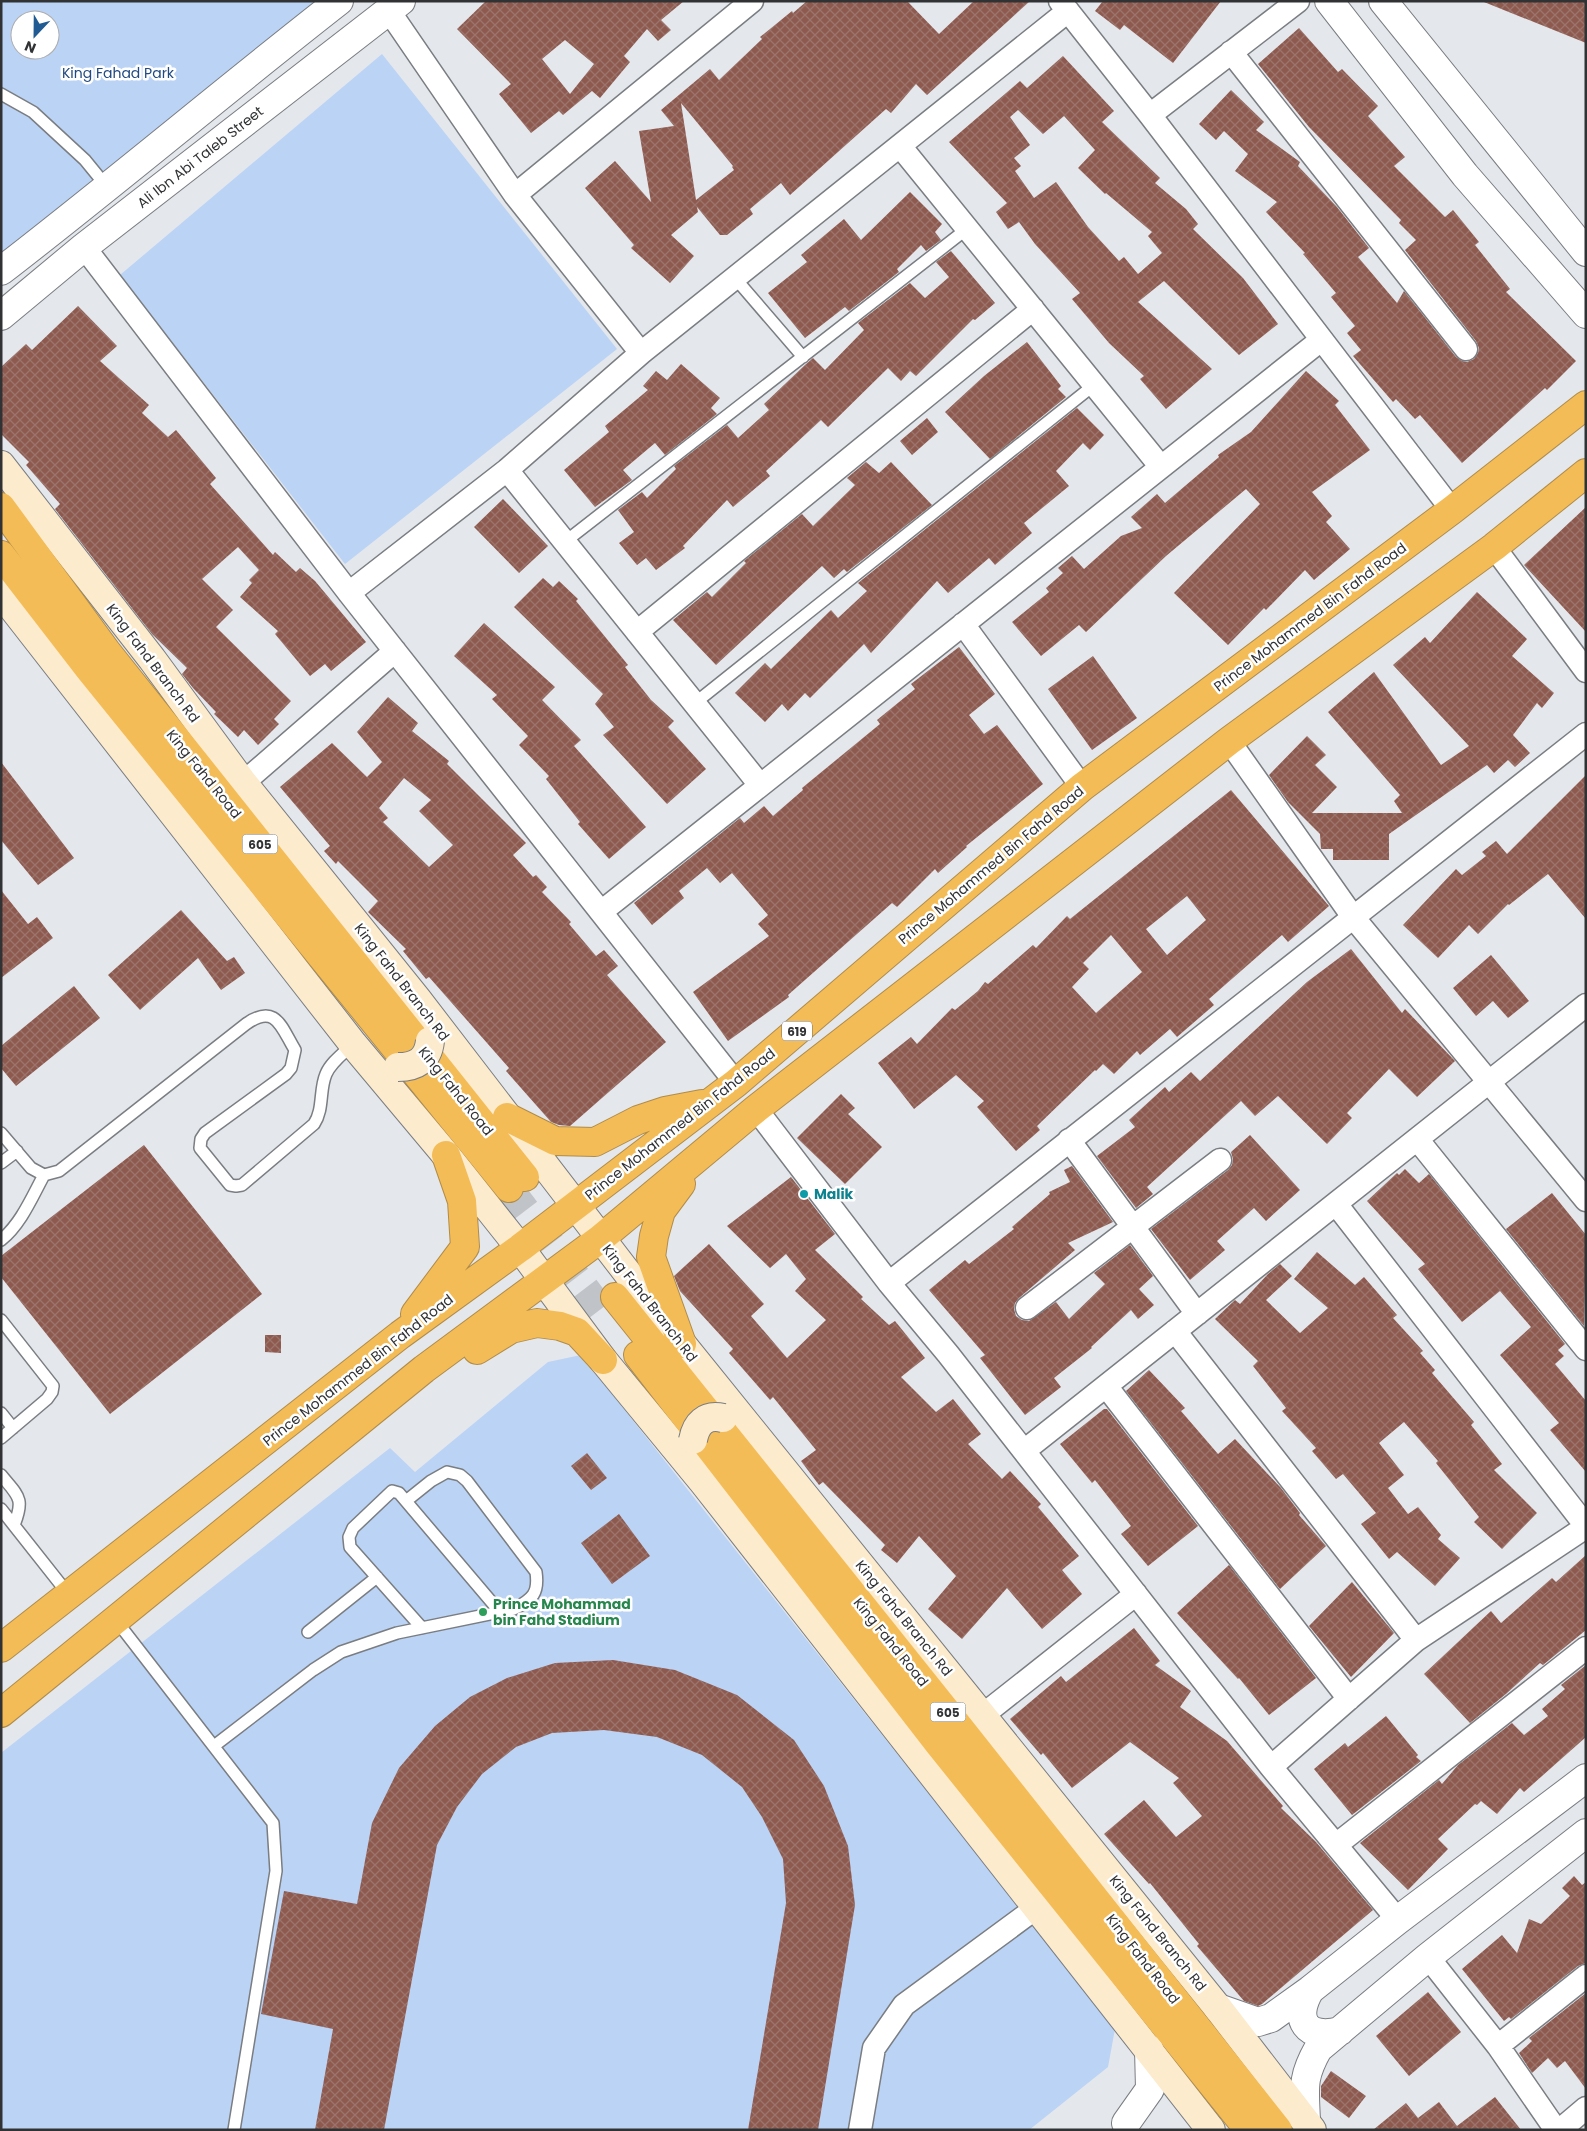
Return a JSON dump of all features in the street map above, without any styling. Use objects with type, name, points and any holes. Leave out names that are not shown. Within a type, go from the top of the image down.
[{"type":"highway","name":"Prince Mohammed Bin Fahd Road","points":[[1,1648],[400,1335],[520,1248],[708,1102],[736,1083],[1082,787],[1452,510],[1586,406]]},
{"type":"highway","name":"619","points":[[1,1713],[424,1369],[600,1238],[756,1109],[1229,741],[1494,547],[1586,473]]},
{"type":"highway","name":"King Fahd Road","points":[[1,507],[107,652],[517,1182],[89,669],[1,555]]},
{"type":"highway","points":[[507,1117],[555,1141],[596,1142],[638,1120],[664,1111],[708,1102]]},
{"type":"highway","points":[[682,1344],[651,1257],[654,1236],[661,1211],[677,1189],[731,1131]]},
{"type":"highway","points":[[400,1335],[465,1247],[462,1200],[446,1155]]},
{"type":"highway","name":"King Fahd Road","points":[[1249,2130],[938,1742],[608,1303],[959,1726],[1278,2130]]},
{"type":"highway","points":[[424,1369],[467,1356],[511,1330],[537,1323],[560,1326],[577,1332],[603,1360]]},
{"type":"main road","name":"King Fahd Branch Rd","points":[[1,465],[152,659],[242,783],[417,999],[682,1344],[1218,2008],[1309,2126]]},
{"type":"main road","points":[[1,592],[353,1044],[446,1155],[520,1248],[603,1360],[704,1483],[1211,2130]]},
{"type":"main road","points":[[353,1044],[398,1067],[414,1066],[423,1060],[429,1051],[430,1041],[417,999]]},
{"type":"main road","points":[[704,1483],[694,1450],[693,1440],[698,1425],[706,1418],[714,1416],[723,1418],[759,1441]]},
{"type":"street","points":[[1,271],[108,189],[257,65],[339,1]]},
{"type":"street","points":[[515,195],[752,1]]},
{"type":"street","points":[[1150,115],[1298,1]]},
{"type":"street","points":[[1329,1],[1465,175],[1586,314]]},
{"type":"street","points":[[1383,1],[1586,252]]},
{"type":"street","points":[[395,6],[515,195],[641,353]]},
{"type":"street","name":"Ali Ibn Abi Taleb Street","points":[[1,316],[84,247],[395,6]]},
{"type":"street","points":[[349,593],[507,470],[641,353],[900,146],[1064,6],[1150,115],[1452,510]]},
{"type":"street","points":[[1231,52],[1466,349]]},
{"type":"street","points":[[900,146],[1161,467]]},
{"type":"street","points":[[84,247],[349,593],[736,1083]]},
{"type":"street","points":[[637,632],[1032,309]]},
{"type":"street","points":[[601,912],[1321,340]]},
{"type":"street","points":[[507,470],[760,786]]},
{"type":"street","points":[[1494,547],[1586,671]]},
{"type":"street","points":[[963,624],[1082,787]]},
{"type":"street","points":[[242,783],[395,651]]},
{"type":"street","points":[[889,1283],[1586,734]]},
{"type":"street","points":[[1229,741],[1353,917],[1586,1200]]},
{"type":"street","points":[[1024,1451],[1586,1005]]},
{"type":"street","points":[[756,1109],[889,1283],[948,1354],[1271,1767],[1398,1920]]},
{"type":"street","points":[[1417,1139],[1586,1349]]},
{"type":"street","points":[[1069,1140],[1197,1314]]},
{"type":"street","points":[[1027,1308],[1220,1160]]},
{"type":"street","points":[[1271,1767],[1416,1640],[1586,1526],[1336,1204]]},
{"type":"street","points":[[1175,1332],[1416,1640]]},
{"type":"street","points":[[1106,1386],[1349,1699]]},
{"type":"street","points":[[983,1715],[1136,1594]]},
{"type":"street","points":[[1336,1845],[1586,1648]]},
{"type":"street","points":[[1218,2008],[1258,2022],[1271,2018],[1586,1778]]},
{"type":"street","points":[[1309,2126],[1305,2079],[1308,2067],[1318,2049],[1428,1957],[1586,1833]]},
{"type":"street","points":[[860,2130],[874,2048],[904,2005],[1036,1908]]},
{"type":"street","points":[[1428,1957],[1498,2046],[1556,2130]]},
{"type":"street","points":[[1498,2046],[1586,1976]]},
{"type":"street","points":[[1310,1990],[1302,2002],[1301,2011],[1302,2019],[1308,2028],[1326,2035],[1340,2031]]},
{"type":"street","points":[[1131,2128],[1150,2089],[1149,2049]]},
{"type":"street","points":[[1560,2130],[1586,2108]]},
{"type":"lane","points":[[1,94],[33,112],[85,160],[108,189]]},
{"type":"lane","points":[[566,542],[968,228]]},
{"type":"lane","points":[[735,278],[803,356]]},
{"type":"lane","points":[[694,703],[1094,385]]},
{"type":"lane","points":[[1,1240],[9,1234],[19,1220],[44,1176],[58,1171],[246,1024],[263,1014],[269,1014],[275,1018],[295,1050],[292,1068],[205,1133],[201,1139],[200,1148],[230,1185],[242,1185],[314,1124],[319,1117],[326,1074],[331,1066],[353,1044]]},
{"type":"lane","points":[[1,1133],[31,1168],[44,1176]]},
{"type":"lane","points":[[1,1163],[17,1151]]},
{"type":"lane","points":[[1,1320],[53,1386],[52,1392],[47,1399],[1,1438]]},
{"type":"lane","points":[[1,1413],[13,1428]]},
{"type":"lane","points":[[214,1746],[313,1670],[341,1652],[397,1633],[514,1609],[529,1601],[538,1586],[536,1572],[467,1480],[460,1475],[447,1472],[431,1481],[406,1501]]},
{"type":"lane","points":[[1,1475],[20,1501],[20,1510],[14,1525]]},
{"type":"lane","points":[[422,1628],[350,1547],[349,1537],[352,1528],[392,1491],[399,1493],[500,1612]]},
{"type":"lane","points":[[1,1509],[69,1595]]},
{"type":"lane","points":[[308,1632],[377,1578]]},
{"type":"lane","points":[[115,1619],[273,1823],[276,1871],[234,2130]]},
{"type":"green space","name":"King Fahad Park","points":[[1,1],[325,1],[1,257]]},
{"type":"green space","points":[[382,54],[617,349],[345,564],[120,275]]},
{"type":"green space","name":"Prince Mohammad bin Fahd Stadium","points":[[581,1355],[1115,2029],[1108,2067],[1029,2130],[1,2130],[1,1753],[390,1448],[415,1472],[548,1362]]},
{"type":"building","points":[[486,1],[684,1],[661,20],[671,30],[658,41],[647,29],[624,56],[630,62],[600,98],[592,91],[563,115],[559,111],[531,133],[499,94],[511,84],[457,29]],"holes":[[[565,40],[594,64],[570,94],[542,59]]]},
{"type":"building","points":[[807,1],[907,1],[939,34],[974,1],[1030,1],[927,95],[916,84],[891,113],[886,109],[790,195],[781,183],[750,209],[753,214],[727,235],[720,235],[697,207],[698,212],[671,235],[694,256],[670,283],[631,248],[634,245],[585,188],[615,161],[651,202],[639,131],[674,126],[661,110],[710,69],[719,80],[762,39],[760,37],[792,11],[793,13]],"holes":[[[681,103],[733,166],[734,170],[696,200]]]},
{"type":"building","points":[[1103,1],[1221,1],[1173,63],[1124,25],[1120,30],[1095,11]]},
{"type":"building","points":[[1586,1],[1586,43],[1484,2]]},
{"type":"building","points":[[1299,28],[1338,72],[1342,69],[1378,106],[1368,116],[1405,157],[1394,166],[1445,217],[1453,210],[1479,242],[1475,245],[1510,289],[1506,292],[1576,361],[1547,390],[1545,388],[1462,463],[1420,415],[1415,419],[1396,399],[1393,402],[1353,356],[1361,350],[1347,333],[1355,326],[1331,297],[1336,293],[1303,254],[1305,253],[1266,212],[1277,202],[1235,171],[1248,154],[1224,131],[1216,140],[1199,124],[1231,90],[1264,122],[1256,130],[1300,162],[1298,166],[1337,207],[1369,248],[1358,257],[1397,303],[1404,291],[1456,357],[1467,362],[1474,359],[1479,348],[1476,341],[1405,250],[1416,240],[1399,223],[1401,220],[1309,127],[1258,64]]},
{"type":"building","points":[[1063,56],[1114,111],[1102,122],[1160,178],[1155,183],[1186,209],[1198,224],[1193,229],[1243,278],[1278,324],[1239,355],[1164,281],[1138,302],[1212,369],[1166,409],[1140,379],[1144,376],[1109,343],[1072,299],[1080,293],[1035,244],[1019,222],[1008,229],[996,212],[1007,203],[949,142],[1020,81],[1027,88]],"holes":[[[1018,110],[1043,134],[1064,116],[1095,150],[1078,168],[1105,194],[1152,232],[1148,236],[1162,253],[1138,274],[1124,257],[1119,261],[1088,227],[1056,182],[1034,198],[1015,171],[1021,166],[1014,158],[1030,145],[1010,117]]]},
{"type":"building","points":[[910,192],[942,224],[935,232],[941,240],[926,251],[921,245],[897,269],[899,272],[849,311],[845,307],[805,338],[768,293],[807,262],[801,255],[844,219],[861,240]]},
{"type":"building","points":[[951,251],[995,303],[975,320],[973,319],[916,376],[910,371],[901,381],[888,368],[828,427],[821,420],[766,471],[770,476],[733,507],[727,500],[683,546],[685,548],[656,570],[646,558],[637,565],[619,543],[634,532],[618,510],[642,492],[647,498],[676,469],[674,466],[727,425],[738,438],[769,410],[764,404],[806,364],[813,358],[825,370],[864,330],[858,323],[910,283],[925,298],[949,277],[936,262]]},
{"type":"building","points":[[78,306],[117,346],[100,361],[149,405],[142,413],[168,437],[176,430],[216,478],[210,484],[273,555],[275,552],[296,572],[300,568],[315,581],[366,642],[331,671],[325,664],[310,676],[275,634],[278,631],[240,597],[252,583],[249,580],[259,570],[238,547],[202,579],[233,610],[216,627],[291,701],[274,719],[279,724],[258,745],[244,730],[238,737],[214,714],[216,712],[182,674],[187,668],[152,634],[55,509],[60,504],[26,465],[29,462],[1,434],[1,367],[26,344],[32,350]]},
{"type":"building","points":[[1027,342],[1061,386],[1058,389],[1066,397],[990,459],[945,412],[984,376]]},
{"type":"building","points":[[681,364],[720,398],[711,408],[717,414],[665,455],[655,443],[623,470],[632,480],[595,507],[564,470],[609,432],[605,426],[648,390],[643,386],[656,371],[667,380]]},
{"type":"building","points":[[1306,371],[1339,401],[1335,405],[1370,450],[1312,492],[1332,516],[1326,522],[1350,549],[1314,580],[1305,570],[1228,645],[1174,593],[1260,504],[1246,489],[1166,556],[1086,632],[1079,625],[1041,656],[1012,622],[1049,592],[1046,588],[1063,573],[1058,568],[1072,556],[1084,569],[1121,536],[1142,528],[1131,517],[1157,494],[1165,503],[1219,457],[1218,455],[1251,432]]},
{"type":"building","points":[[1077,408],[1104,435],[1090,450],[1083,443],[1056,471],[1069,486],[1024,523],[1032,533],[995,565],[989,558],[948,593],[937,581],[871,653],[864,644],[810,698],[805,693],[788,711],[782,704],[765,722],[735,693],[765,663],[771,669],[831,610],[838,618],[867,591],[858,583]]},
{"type":"building","points":[[927,418],[938,432],[912,455],[900,441]]},
{"type":"building","points":[[866,462],[879,473],[891,462],[932,505],[847,572],[844,569],[834,578],[822,566],[716,665],[673,620],[707,592],[712,597],[746,563],[744,561],[802,514],[813,526],[855,485],[847,478]]},
{"type":"building","points":[[503,499],[548,546],[519,573],[474,527]]},
{"type":"building","points":[[1586,507],[1586,632],[1524,565]]},
{"type":"building","points":[[543,578],[553,587],[559,581],[578,599],[576,601],[628,665],[625,667],[651,700],[674,721],[668,727],[706,769],[667,804],[603,735],[614,727],[595,704],[603,694],[514,607]]},
{"type":"building","points":[[1477,592],[1527,639],[1512,656],[1554,693],[1542,708],[1537,703],[1513,735],[1530,753],[1515,767],[1508,760],[1494,773],[1487,765],[1389,834],[1389,860],[1333,860],[1333,849],[1321,849],[1320,834],[1288,802],[1269,775],[1307,736],[1326,755],[1315,765],[1337,787],[1312,813],[1402,813],[1394,801],[1400,795],[1328,712],[1374,672],[1441,765],[1469,746],[1393,665],[1425,637],[1430,643]]},
{"type":"building","points":[[484,623],[555,687],[542,700],[581,740],[574,746],[646,827],[609,859],[578,824],[580,822],[546,779],[549,776],[519,745],[528,736],[492,699],[497,695],[454,656]]},
{"type":"building","points":[[959,647],[995,694],[969,715],[984,734],[997,725],[1043,784],[966,846],[938,873],[935,869],[897,907],[892,903],[788,995],[789,997],[728,1041],[693,992],[769,936],[758,924],[768,915],[732,873],[720,883],[707,868],[679,891],[684,898],[652,925],[634,903],[740,818],[744,823],[764,806],[773,816],[803,790],[802,788],[880,724],[877,720],[915,689],[911,684]]},
{"type":"building","points":[[1093,656],[1137,718],[1092,750],[1048,689]]},
{"type":"building","points":[[388,697],[418,723],[412,731],[449,761],[447,764],[526,843],[513,855],[533,877],[536,875],[547,887],[542,892],[571,922],[569,924],[596,956],[604,950],[618,966],[607,975],[666,1042],[570,1126],[551,1122],[506,1071],[509,1068],[429,977],[426,979],[403,951],[406,949],[368,912],[378,901],[338,861],[336,864],[324,851],[330,846],[280,787],[332,743],[367,777],[382,762],[357,732]],"holes":[[[404,778],[431,800],[419,811],[453,845],[429,867],[383,822],[388,818],[379,808]]]},
{"type":"building","points":[[1,762],[74,858],[38,885],[1,840]]},
{"type":"building","points":[[1586,775],[1586,919],[1548,874],[1508,904],[1478,934],[1469,925],[1438,958],[1403,925],[1456,869],[1462,875],[1486,856],[1482,852],[1496,841],[1507,854]]},
{"type":"building","points":[[1231,790],[1329,906],[1288,942],[1282,935],[1209,999],[1214,1005],[1177,1037],[1170,1029],[1140,1055],[1137,1051],[1114,1074],[1103,1064],[1095,1070],[1037,1126],[1040,1130],[1016,1151],[977,1107],[984,1101],[956,1075],[914,1109],[878,1063],[911,1037],[917,1044],[952,1008],[955,1010],[978,991],[985,982],[988,984],[1033,945],[1036,948],[1067,916],[1070,919]],"holes":[[[1187,896],[1206,920],[1167,955],[1146,929]],[[1111,935],[1142,972],[1096,1013],[1072,987],[1089,969],[1083,963]]]},
{"type":"building","points":[[1,890],[28,924],[37,917],[53,938],[1,978]]},
{"type":"building","points":[[181,910],[227,961],[234,957],[245,973],[221,990],[198,958],[140,1010],[108,975]]},
{"type":"building","points":[[1351,949],[1402,1013],[1405,1009],[1455,1061],[1417,1097],[1389,1069],[1347,1113],[1352,1118],[1327,1144],[1278,1096],[1255,1116],[1241,1101],[1147,1187],[1153,1194],[1136,1208],[1097,1156],[1135,1127],[1129,1120],[1165,1087],[1169,1092],[1191,1072],[1200,1081],[1307,982]]},
{"type":"building","points":[[1491,955],[1529,1001],[1508,1018],[1493,1001],[1476,1016],[1453,988]]},
{"type":"building","points":[[74,986],[100,1018],[16,1086],[1,1068],[1,1046]]},
{"type":"building","points":[[841,1094],[855,1108],[848,1114],[882,1147],[845,1184],[797,1138]]},
{"type":"building","points":[[1250,1135],[1300,1190],[1266,1221],[1254,1208],[1217,1241],[1225,1250],[1190,1280],[1151,1229],[1228,1170],[1232,1165],[1233,1159],[1231,1152]]},
{"type":"building","points":[[144,1145],[262,1294],[110,1414],[1,1277],[1,1256]]},
{"type":"building","points":[[1072,1166],[1113,1222],[1068,1243],[1075,1250],[1019,1298],[1015,1303],[1014,1309],[1016,1316],[1022,1320],[1029,1321],[1056,1302],[1069,1319],[1105,1284],[1094,1273],[1130,1245],[1153,1276],[1139,1289],[1154,1305],[1138,1319],[1131,1310],[1092,1348],[1054,1378],[1061,1387],[1025,1415],[980,1358],[985,1355],[929,1290],[965,1260],[969,1264],[1014,1229],[1012,1227],[1050,1194],[1049,1192],[1070,1182],[1064,1170]]},
{"type":"building","points":[[1405,1169],[1419,1183],[1429,1174],[1565,1344],[1558,1350],[1564,1356],[1555,1364],[1586,1401],[1586,1472],[1550,1430],[1559,1423],[1500,1355],[1531,1327],[1500,1291],[1462,1322],[1418,1269],[1425,1264],[1367,1201],[1397,1173],[1399,1175]]},
{"type":"building","points":[[791,1177],[835,1234],[815,1250],[863,1297],[861,1299],[889,1325],[895,1321],[925,1358],[901,1377],[936,1412],[953,1399],[981,1434],[968,1444],[1002,1479],[1010,1471],[1041,1504],[1038,1507],[1079,1556],[1062,1570],[1082,1594],[1042,1629],[1007,1588],[962,1639],[928,1609],[956,1576],[919,1536],[897,1563],[881,1550],[885,1545],[823,1482],[819,1485],[801,1461],[816,1450],[773,1397],[770,1400],[729,1353],[733,1349],[680,1291],[674,1276],[709,1244],[764,1304],[751,1316],[787,1358],[826,1320],[795,1291],[806,1279],[786,1254],[770,1268],[727,1226]]},
{"type":"building","points":[[1552,1193],[1586,1235],[1584,1326],[1506,1229]]},
{"type":"building","points":[[1317,1252],[1355,1285],[1364,1277],[1397,1315],[1393,1318],[1423,1351],[1420,1353],[1435,1370],[1432,1373],[1474,1422],[1471,1425],[1502,1464],[1494,1470],[1537,1513],[1502,1549],[1474,1522],[1479,1517],[1436,1463],[1438,1461],[1404,1422],[1379,1443],[1404,1475],[1388,1488],[1408,1514],[1418,1507],[1441,1535],[1438,1539],[1460,1558],[1435,1586],[1397,1552],[1389,1559],[1361,1524],[1376,1513],[1343,1474],[1336,1479],[1312,1451],[1316,1448],[1282,1411],[1286,1408],[1253,1366],[1258,1361],[1215,1319],[1235,1300],[1240,1304],[1280,1264],[1292,1276],[1266,1300],[1300,1333],[1328,1308],[1294,1279]]},
{"type":"building","points":[[265,1335],[281,1335],[281,1353],[265,1352]]},
{"type":"building","points":[[1149,1370],[1185,1408],[1181,1411],[1218,1454],[1235,1439],[1281,1488],[1300,1513],[1299,1515],[1326,1546],[1280,1589],[1126,1391]]},
{"type":"building","points":[[1104,1409],[1107,1409],[1198,1526],[1148,1566],[1121,1534],[1131,1526],[1095,1480],[1092,1483],[1060,1444]]},
{"type":"building","points":[[587,1453],[607,1478],[591,1490],[571,1466]]},
{"type":"building","points":[[619,1514],[650,1556],[612,1584],[581,1543]]},
{"type":"building","points":[[1586,1555],[1586,1630],[1543,1665],[1540,1663],[1470,1723],[1424,1674],[1491,1611],[1501,1623],[1552,1578],[1556,1582]]},
{"type":"building","points":[[1229,1565],[1316,1678],[1269,1715],[1239,1678],[1177,1613]]},
{"type":"building","points":[[1352,1582],[1394,1633],[1351,1677],[1309,1626]]},
{"type":"building","points":[[1134,1628],[1160,1661],[1155,1665],[1191,1691],[1180,1707],[1227,1741],[1283,1806],[1281,1808],[1316,1842],[1373,1910],[1258,2006],[1244,2001],[1197,1946],[1199,1944],[1150,1883],[1104,1834],[1144,1800],[1176,1837],[1202,1816],[1173,1783],[1179,1778],[1130,1742],[1072,1788],[1043,1753],[1041,1755],[1010,1719],[1061,1676],[1066,1682]]},
{"type":"building","points":[[613,1660],[675,1670],[737,1695],[794,1740],[824,1786],[848,1846],[855,1905],[818,2130],[748,2130],[786,1903],[783,1859],[762,1817],[742,1787],[702,1755],[657,1737],[604,1730],[552,1733],[516,1747],[482,1774],[457,1807],[437,1845],[384,2130],[315,2130],[333,2029],[261,2014],[284,1891],[357,1904],[372,1823],[399,1768],[435,1726],[470,1697],[507,1678],[555,1663]]},
{"type":"building","points":[[1586,1665],[1586,1737],[1524,1792],[1520,1788],[1497,1814],[1481,1801],[1477,1805],[1475,1804],[1438,1839],[1448,1849],[1408,1890],[1360,1843],[1439,1780],[1442,1784],[1458,1765],[1512,1723],[1524,1735],[1548,1716],[1542,1709],[1565,1689],[1561,1685]]},
{"type":"building","points":[[1386,1716],[1421,1761],[1352,1815],[1314,1769],[1345,1743],[1348,1747]]},
{"type":"building","points":[[1574,1876],[1582,1885],[1586,1882],[1586,1963],[1578,1966],[1511,2019],[1509,2017],[1504,2021],[1462,1969],[1502,1935],[1517,1953],[1529,1919],[1541,1924],[1570,1896],[1562,1888]]},
{"type":"building","points":[[1428,1992],[1461,2032],[1409,2076],[1376,2036]]},
{"type":"building","points":[[1586,1993],[1586,2089],[1565,2061],[1557,2068],[1548,2058],[1532,2073],[1519,2053],[1532,2041],[1529,2038]]},
{"type":"building","points":[[1331,2071],[1366,2096],[1349,2118],[1321,2097],[1321,2086]]},
{"type":"building","points":[[1495,2097],[1521,2130],[1373,2130],[1406,2103],[1418,2118],[1439,2102],[1457,2126]]},
{"type":"tunnel","points":[[509,1188],[601,1309]]},
{"type":"place","name":"Malik","points":[[804,1194]]},
{"type":"place","name":"Prince Mohammad bin Fahd Stadium","points":[[483,1612]]}]
